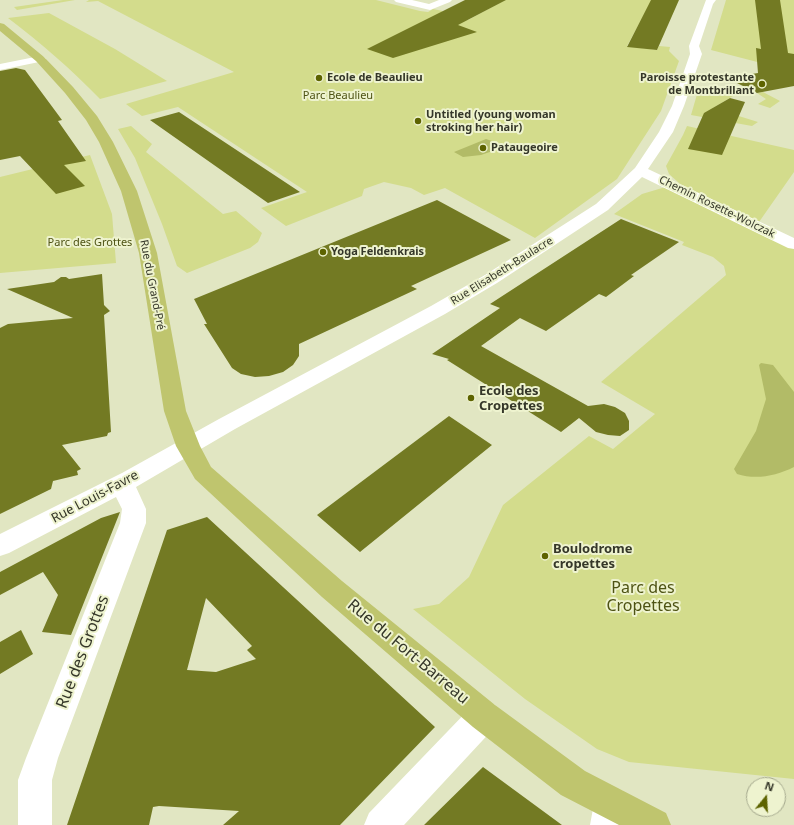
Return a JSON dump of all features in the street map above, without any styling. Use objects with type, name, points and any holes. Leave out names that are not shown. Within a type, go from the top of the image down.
[{"type":"main road","name":"Rue du Grand-Pré","points":[[0,26],[40,59],[69,90],[92,119],[106,142],[129,191],[141,228],[153,277],[175,411],[188,446]]},
{"type":"main road","name":"Rue du Fort-Barreau","points":[[188,446],[203,473],[245,512],[338,594],[484,716],[573,783],[609,814],[654,825]]},
{"type":"street","points":[[399,0],[430,7],[447,0]]},
{"type":"street","name":"Rue Elisabeth-Baulacre","points":[[188,446],[438,310],[491,279],[602,207],[640,170],[663,138],[676,113],[696,54],[694,46],[708,3],[711,0]]},
{"type":"street","points":[[0,67],[40,59]]},
{"type":"street","name":"Chemin Rosette-Wolczak","points":[[640,170],[794,244]]},
{"type":"street","name":"Rue Louis-Favre","points":[[0,546],[122,483],[188,446]]},
{"type":"street","name":"Rue des Grottes","points":[[35,825],[35,780],[42,758],[134,523],[134,509],[122,483]]},
{"type":"street","points":[[381,825],[484,716]]},
{"type":"green space","points":[[63,0],[75,0],[17,10],[14,7]]},
{"type":"green space","name":"Parc Beaulieu","points":[[89,0],[376,0],[420,11],[428,12],[433,9],[443,11],[439,14],[468,20],[505,0],[652,0],[627,46],[657,50],[659,46],[670,47],[669,51],[679,61],[661,111],[617,179],[535,238],[445,188],[424,195],[411,188],[384,182],[364,189],[362,196],[286,226],[261,208],[307,192],[178,107],[142,116],[126,104],[234,72],[98,1],[86,2]]},
{"type":"green space","points":[[726,0],[794,0],[794,80],[765,64],[711,50]]},
{"type":"green space","points":[[49,13],[115,49],[167,81],[100,99],[56,57],[8,18]]},
{"type":"green space","points":[[698,91],[733,96],[713,108],[758,122],[752,126],[691,115]]},
{"type":"green space","points":[[763,92],[780,101],[770,108],[758,104],[766,99],[757,93]]},
{"type":"green space","points":[[131,126],[152,144],[146,152],[223,214],[236,211],[262,233],[258,242],[250,248],[187,273],[177,266],[162,224],[135,158],[118,129]]},
{"type":"green space","name":"Parc des Cropettes","points":[[687,126],[794,150],[794,172],[759,222],[794,239],[794,779],[629,762],[597,749],[525,699],[413,609],[439,604],[469,577],[503,505],[589,436],[613,449],[655,414],[601,382],[726,275],[724,266],[713,257],[682,245],[684,242],[614,214],[642,194],[679,183],[669,174],[666,166]]},
{"type":"green space","name":"Parc des Grottes","points":[[90,155],[112,214],[116,263],[0,273],[0,177]]},
{"type":"shaded area","name":"Pataugeoire","points":[[486,139],[507,146],[481,155],[463,157],[454,152]]},
{"type":"shaded area","points":[[761,363],[773,365],[794,392],[794,467],[773,475],[751,477],[737,474],[734,469],[756,431],[766,399],[759,365]]},
{"type":"building","points":[[465,0],[506,0],[458,25],[477,32],[393,58],[367,49]]},
{"type":"building","points":[[651,0],[679,0],[657,50],[627,47]]},
{"type":"building","points":[[755,0],[780,0],[788,53],[794,54],[794,86],[757,93],[727,78],[758,73],[756,48],[761,49]]},
{"type":"building","points":[[16,68],[25,70],[62,120],[58,121],[86,161],[64,165],[85,186],[56,194],[20,156],[0,160],[0,71]]},
{"type":"building","points":[[730,98],[745,102],[722,155],[688,149],[704,113]]},
{"type":"building","points":[[179,112],[300,192],[268,203],[150,120]]},
{"type":"building","points":[[437,200],[511,240],[411,286],[417,289],[299,344],[299,356],[293,365],[283,372],[269,376],[255,377],[241,374],[232,368],[204,324],[207,324],[194,299]]},
{"type":"building","points":[[621,219],[679,242],[631,275],[634,276],[606,297],[599,294],[546,331],[520,318],[481,346],[588,406],[604,404],[615,407],[625,413],[629,421],[629,430],[620,436],[608,435],[596,432],[579,418],[561,432],[447,360],[449,359],[432,354],[500,308],[490,304]]},
{"type":"building","points":[[102,274],[104,305],[110,311],[104,315],[111,432],[108,433],[107,436],[62,445],[81,469],[77,471],[78,475],[53,481],[51,489],[0,514],[0,328],[8,324],[73,318],[7,289],[54,282],[61,277],[66,277],[69,279]]},
{"type":"building","points":[[449,416],[492,445],[360,552],[317,515]]},
{"type":"building","points":[[120,512],[71,635],[42,632],[58,595],[43,572],[0,595],[0,572],[101,518]]},
{"type":"building","points":[[207,517],[435,727],[340,825],[223,825],[239,811],[159,806],[153,807],[149,825],[67,825],[167,530]],"holes":[[[206,598],[252,646],[247,650],[256,659],[216,672],[187,670]]]},
{"type":"building","points":[[21,630],[33,654],[0,674],[0,642]]},
{"type":"building","points":[[483,767],[562,825],[424,825]]},
{"type":"place","name":"Ecole de Beaulieu","points":[[319,78]]},
{"type":"place","name":"Paroisse protestante de Montbrillant","points":[[762,84]]},
{"type":"place","name":"Untitled (young woman stroking her hair)","points":[[418,121]]},
{"type":"place","name":"Pataugeoire","points":[[483,148]]},
{"type":"place","name":"Yoga Feldenkrais","points":[[323,252]]},
{"type":"place","name":"Ecole des Cropettes","points":[[471,398]]},
{"type":"place","name":"Boulodrome cropettes","points":[[545,556]]}]
